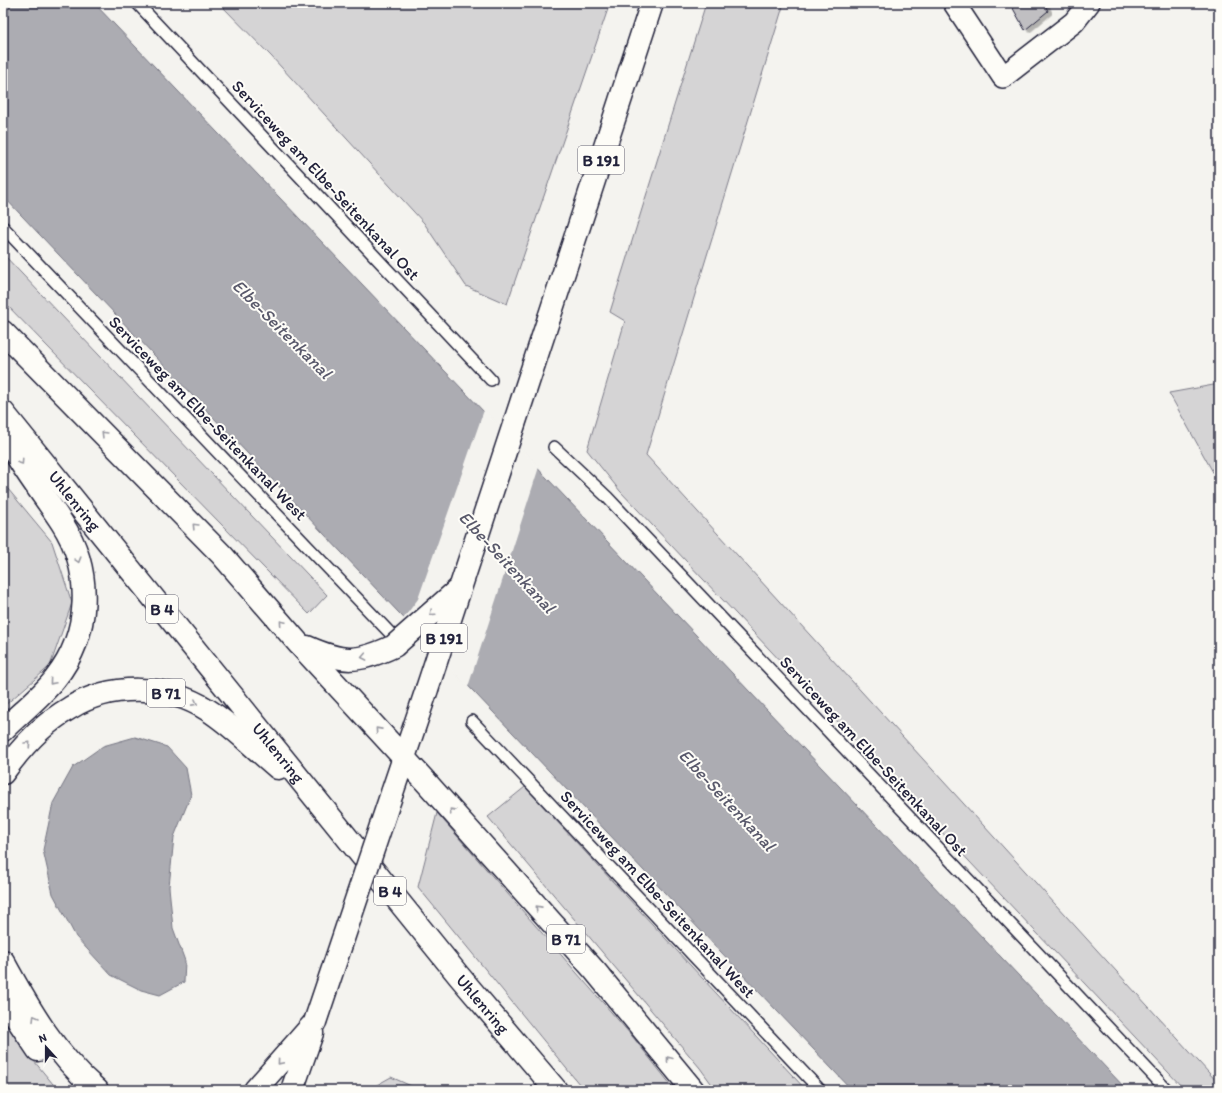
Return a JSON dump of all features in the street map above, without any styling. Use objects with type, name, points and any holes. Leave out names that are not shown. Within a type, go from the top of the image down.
[{"type":"main road","name":"B 191","points":[[404,759],[652,3]]},
{"type":"main road","points":[[3,332],[222,555],[299,644],[404,759],[292,1090]]},
{"type":"main road","name":"Uhlenring","points":[[3,412],[459,976],[556,1090]]},
{"type":"main road","points":[[3,428],[10,446],[63,525],[72,542],[80,567],[84,600],[82,619],[77,640],[67,661],[55,679],[3,730]]},
{"type":"main road","points":[[299,644],[332,658],[348,659],[374,655],[461,587]]},
{"type":"main road","name":"B 71","points":[[3,774],[29,742],[53,720],[70,708],[108,692],[150,690],[190,700],[208,710],[321,806]]},
{"type":"main road","name":"B 71","points":[[404,759],[595,970],[693,1090]]},
{"type":"main road","points":[[3,961],[42,1030],[64,1057],[97,1090]]},
{"type":"main road","points":[[3,998],[40,1051],[74,1090]]},
{"type":"main road","points":[[255,1090],[315,1022]]},
{"type":"street","points":[[954,3],[1003,76],[1074,22],[1089,3]]},
{"type":"lane","name":"Serviceweg am Elbe-Seitenkanal Ost","points":[[137,3],[491,380]]},
{"type":"lane","name":"Serviceweg am Elbe-Seitenkanal West","points":[[3,227],[392,640]]},
{"type":"lane","name":"Serviceweg am Elbe-Seitenkanal Ost","points":[[554,447],[607,497],[1167,1090]]},
{"type":"lane","name":"Serviceweg am Elbe-Seitenkanal West","points":[[472,721],[820,1090]]},
{"type":"shaded area","points":[[219,3],[610,3],[507,304],[466,286],[424,223],[271,56]]},
{"type":"shaded area","points":[[706,3],[784,3],[646,455],[1219,1084],[1219,1090],[1185,1090],[620,491],[587,450],[625,321],[610,312]]},
{"type":"shaded area","points":[[3,254],[327,595],[309,614],[3,301]]},
{"type":"shaded area","points":[[1219,384],[1219,483],[1169,393]]},
{"type":"shaded area","points":[[3,483],[52,542],[72,603],[50,666],[3,707]]},
{"type":"shaded area","points":[[525,787],[806,1090],[716,1090],[700,1068],[488,817]]},
{"type":"shaded area","points":[[437,813],[632,1036],[675,1090],[584,1090],[418,887]]},
{"type":"shaded area","points":[[3,1020],[19,1043],[58,1090],[3,1090]]},
{"type":"shaded area","points":[[391,1077],[420,1090],[368,1090]]},
{"type":"water","name":"Elbe-Seitenkanal","points":[[3,3],[94,3],[588,521],[1127,1090],[852,1090],[3,196]]},
{"type":"water","points":[[135,737],[167,747],[186,768],[191,795],[174,837],[169,887],[173,928],[185,961],[184,982],[160,995],[141,990],[111,975],[76,937],[53,894],[43,850],[53,803],[73,767],[103,746]]},
{"type":"pier","points":[[484,410],[539,467],[468,687],[403,619],[418,599]]},
{"type":"building","points":[[1010,3],[1044,3],[1048,11],[1025,30]]}]
